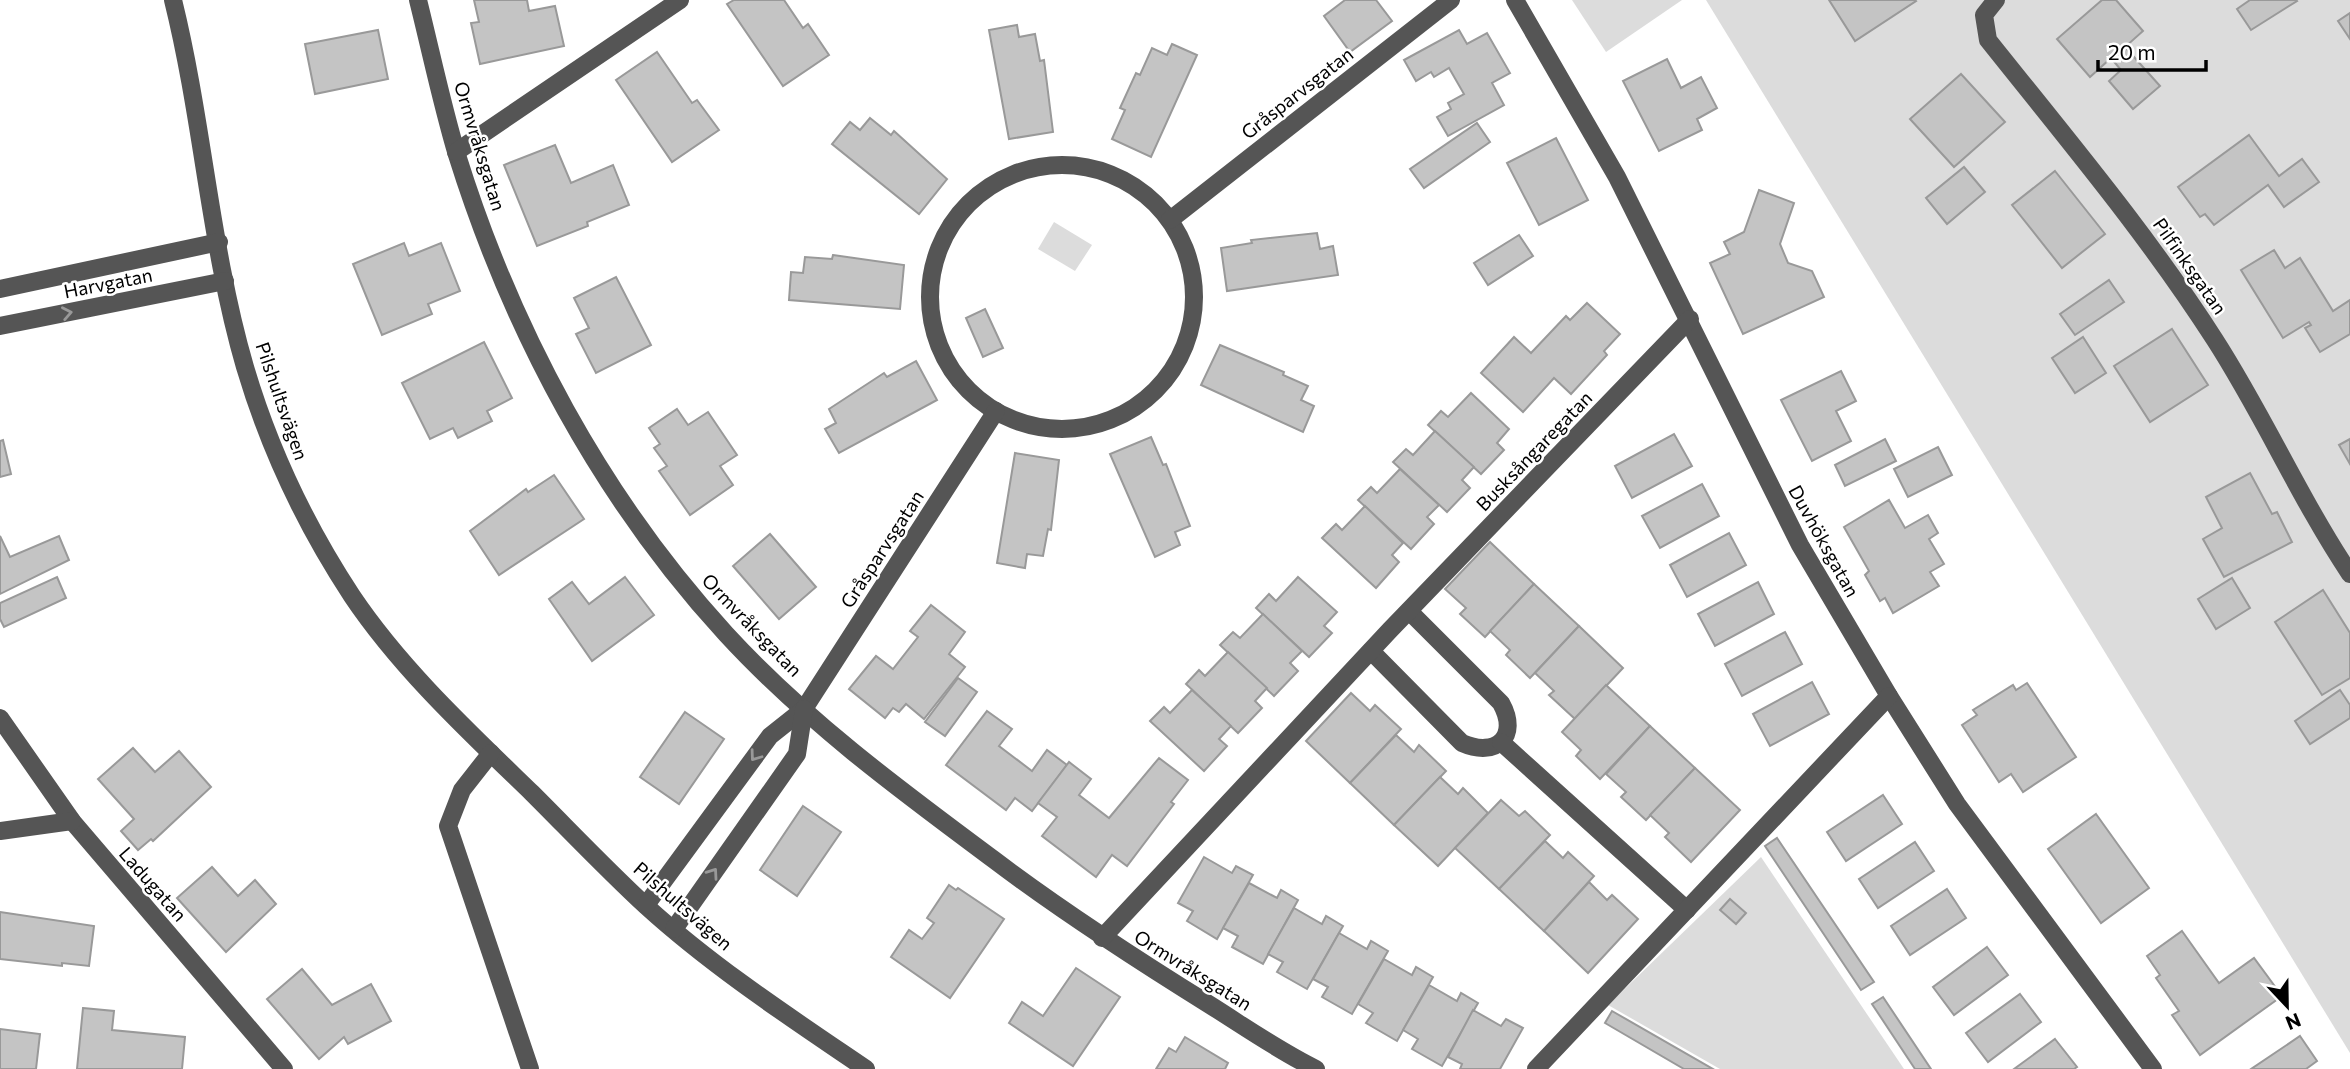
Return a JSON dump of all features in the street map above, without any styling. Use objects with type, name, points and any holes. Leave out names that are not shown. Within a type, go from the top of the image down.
[{"type":"street","name":"Pilshultsvägen","points":[[173,0],[185,46],[225,281],[245,366],[269,438],[309,524],[353,598],[398,655],[491,753],[646,905],[721,967],[866,1069]]},
{"type":"street","name":"Ormvråksgatan","points":[[418,0],[456,152],[513,305],[579,435],[627,511],[673,571],[727,635],[804,709],[888,781],[1102,938],[1316,1069]]},
{"type":"street","points":[[456,152],[680,0]]},
{"type":"street","name":"Gråsparvsgatan","points":[[1170,220],[1451,0]]},
{"type":"street","name":"Duvhöksgatan","points":[[1515,0],[1618,177],[1690,319],[1732,414],[1800,545],[1889,696],[1957,804],[2152,1069]]},
{"type":"street","name":"Pilfinksgatan","points":[[1996,0],[1984,15],[1988,40],[2126,211],[2215,339],[2262,416],[2327,539],[2350,574]]},
{"type":"street","points":[[1048,165],[1076,165],[1103,171],[1129,182],[1151,199],[1170,220],[1185,248],[1193,292],[1193,314],[1184,346],[1169,375],[1146,399],[1127,412],[1084,427],[1039,427],[996,411],[974,396],[955,375],[941,351],[932,325],[929,297],[932,269],[941,243],[955,219],[973,198],[996,182],[1021,171],[1048,165]]},
{"type":"street","name":"Harvgatan","points":[[0,289],[219,242]]},
{"type":"street","name":"Harvgatan","points":[[0,326],[225,281]]},
{"type":"street","name":"Busksångaregatan","points":[[1102,938],[1371,651],[1690,319]]},
{"type":"street","name":"Gråsparvsgatan","points":[[646,905],[770,736],[804,709],[996,411]]},
{"type":"street","points":[[1371,651],[1462,743],[1481,749],[1493,748],[1502,742],[1508,723],[1501,703],[1409,611]]},
{"type":"street","points":[[1536,1069],[1889,696]]},
{"type":"street","name":"Gråsparvsgatan","points":[[674,929],[797,754],[804,709]]},
{"type":"street","name":"Ladugatan","points":[[0,718],[72,821],[284,1069]]},
{"type":"street","points":[[1502,742],[1686,910]]},
{"type":"street","points":[[491,753],[461,790],[448,826],[530,1069]]},
{"type":"street","points":[[0,831],[72,821]]},
{"type":"shaded area","points":[[1572,0],[1682,0],[1606,52]]},
{"type":"shaded area","points":[[1706,0],[2350,0],[2350,1053]]},
{"type":"shaded area","points":[[1054,222],[1092,245],[1075,271],[1038,249]]},
{"type":"shaded area","points":[[1761,857],[1904,1069],[1720,1069],[1608,1005]]},
{"type":"building","points":[[474,0],[527,0],[529,11],[555,6],[564,46],[480,64],[471,23],[479,22]]},
{"type":"building","points":[[734,0],[784,0],[803,28],[808,24],[829,55],[783,86],[727,4]]},
{"type":"building","points":[[1345,0],[1376,0],[1392,21],[1350,52],[1324,16]]},
{"type":"building","points":[[1829,0],[1915,0],[1916,1],[1855,41]]},
{"type":"building","points":[[2102,0],[2116,0],[2143,31],[2125,47],[2160,86],[2133,109],[2109,81],[2121,70],[2111,58],[2090,77],[2057,39]]},
{"type":"building","points":[[2250,0],[2297,1],[2251,30],[2237,9]]},
{"type":"building","points":[[2350,13],[2350,39],[2338,21]]},
{"type":"building","points":[[1017,25],[1019,37],[1035,34],[1040,61],[1044,60],[1053,132],[1009,139],[989,30]]},
{"type":"building","points":[[378,30],[388,79],[315,94],[305,44]]},
{"type":"building","points":[[1459,30],[1467,44],[1487,33],[1510,73],[1492,83],[1504,105],[1448,136],[1437,117],[1451,109],[1448,103],[1464,94],[1449,68],[1434,77],[1431,72],[1416,81],[1404,60]]},
{"type":"building","points":[[1172,44],[1197,55],[1151,157],[1112,139],[1125,110],[1120,108],[1136,73],[1140,75],[1152,48],[1167,55]]},
{"type":"building","points":[[657,52],[692,103],[697,100],[719,130],[672,162],[616,80]]},
{"type":"building","points":[[1667,59],[1681,88],[1701,77],[1717,108],[1697,119],[1702,130],[1659,151],[1623,81]]},
{"type":"building","points":[[1961,74],[2005,122],[1954,167],[1910,119]]},
{"type":"building","points":[[870,118],[891,135],[894,131],[947,179],[919,214],[832,144],[850,122],[860,130]]},
{"type":"building","points":[[1477,123],[1490,142],[1424,188],[1410,169]]},
{"type":"building","points":[[2249,135],[2279,176],[2302,159],[2319,182],[2284,207],[2268,185],[2214,225],[2205,214],[2200,217],[2178,187]]},
{"type":"building","points":[[1556,138],[1588,200],[1539,225],[1507,163]]},
{"type":"building","points":[[555,145],[571,183],[613,165],[629,205],[587,222],[588,226],[537,246],[504,165]]},
{"type":"building","points":[[1964,167],[1985,192],[1947,224],[1926,198]]},
{"type":"building","points":[[2055,171],[2105,234],[2062,268],[2012,205]]},
{"type":"building","points":[[1759,190],[1794,203],[1780,244],[1788,263],[1812,271],[1824,297],[1743,334],[1710,263],[1730,254],[1724,242],[1744,232]]},
{"type":"building","points":[[1317,233],[1320,249],[1333,246],[1338,275],[1227,291],[1221,248],[1252,243],[1251,240]]},
{"type":"building","points":[[1519,235],[1533,256],[1488,285],[1474,263]]},
{"type":"building","points":[[404,243],[409,256],[441,243],[460,291],[428,304],[432,314],[382,335],[353,264]]},
{"type":"building","points":[[2274,250],[2285,268],[2300,258],[2333,311],[2350,300],[2350,334],[2320,352],[2305,328],[2311,325],[2309,322],[2283,338],[2241,270]]},
{"type":"building","points":[[833,255],[904,265],[900,309],[789,300],[791,272],[803,273],[805,257],[832,259]]},
{"type":"building","points":[[616,277],[651,345],[596,373],[576,334],[589,328],[574,298]]},
{"type":"building","points":[[2109,280],[2124,302],[2075,335],[2060,314]]},
{"type":"building","points":[[1587,303],[1620,334],[1604,351],[1607,355],[1571,394],[1554,378],[1523,412],[1481,373],[1514,337],[1531,353],[1566,316],[1570,320]]},
{"type":"building","points":[[985,309],[1003,348],[983,357],[966,318]]},
{"type":"building","points":[[2172,329],[2208,385],[2150,422],[2114,366]]},
{"type":"building","points":[[2083,337],[2106,373],[2075,393],[2052,358]]},
{"type":"building","points":[[484,342],[512,398],[487,411],[492,421],[458,438],[453,428],[430,439],[402,383]]},
{"type":"building","points":[[1220,345],[1284,372],[1283,375],[1308,386],[1301,400],[1314,406],[1303,432],[1201,385]]},
{"type":"building","points":[[916,361],[937,400],[839,453],[825,429],[836,423],[829,409],[884,373],[887,377]]},
{"type":"building","points":[[1841,371],[1856,401],[1836,411],[1851,441],[1812,461],[1781,400]]},
{"type":"building","points":[[1471,393],[1509,429],[1497,443],[1504,450],[1481,474],[1428,425],[1441,411],[1448,417]]},
{"type":"building","points":[[677,409],[688,425],[708,412],[737,455],[720,466],[733,485],[690,515],[659,471],[667,466],[654,448],[660,444],[649,428]]},
{"type":"building","points":[[1435,431],[1474,467],[1462,480],[1470,488],[1447,512],[1393,462],[1406,449],[1413,455]]},
{"type":"building","points":[[1674,434],[1692,466],[1632,498],[1615,466]]},
{"type":"building","points":[[1151,437],[1163,465],[1166,464],[1190,526],[1175,532],[1180,545],[1155,557],[1110,454]]},
{"type":"building","points":[[1885,439],[1896,461],[1845,486],[1835,465]]},
{"type":"building","points":[[2350,439],[2350,464],[2339,445]]},
{"type":"building","points":[[3,440],[11,474],[0,477],[0,441]]},
{"type":"building","points":[[1938,447],[1952,475],[1908,497],[1894,469]]},
{"type":"building","points":[[1015,453],[1059,460],[1051,530],[1048,529],[1043,556],[1027,554],[1025,568],[997,563]]},
{"type":"building","points":[[1400,469],[1439,505],[1427,517],[1434,524],[1411,549],[1358,500],[1371,487],[1377,493]]},
{"type":"building","points":[[2250,473],[2272,514],[2277,512],[2292,542],[2224,577],[2203,539],[2222,528],[2206,497]]},
{"type":"building","points":[[554,475],[584,519],[499,575],[470,531],[526,489],[528,492]]},
{"type":"building","points":[[1702,484],[1719,516],[1660,548],[1642,516]]},
{"type":"building","points":[[1889,500],[1905,528],[1928,515],[1938,533],[1929,539],[1944,564],[1930,572],[1939,586],[1893,613],[1885,598],[1880,601],[1865,575],[1869,571],[1844,527]]},
{"type":"building","points":[[1365,506],[1403,543],[1392,555],[1399,562],[1376,588],[1322,538],[1336,524],[1342,530]]},
{"type":"building","points":[[1729,533],[1746,565],[1687,597],[1670,565]]},
{"type":"building","points":[[770,534],[816,587],[779,619],[733,566]]},
{"type":"building","points":[[0,536],[10,557],[59,536],[69,560],[0,594]]},
{"type":"building","points":[[1490,542],[1534,584],[1485,637],[1460,614],[1466,608],[1445,589]]},
{"type":"building","points":[[57,577],[66,598],[4,627],[0,619],[0,603]]},
{"type":"building","points":[[625,577],[654,615],[592,661],[549,599],[572,582],[589,604]]},
{"type":"building","points":[[1298,577],[1337,612],[1324,626],[1332,633],[1309,657],[1256,608],[1269,594],[1276,601]]},
{"type":"building","points":[[2232,578],[2250,608],[2216,629],[2198,599]]},
{"type":"building","points":[[1758,582],[1774,614],[1715,646],[1698,614]]},
{"type":"building","points":[[1534,584],[1579,626],[1530,678],[1506,655],[1510,650],[1490,631]]},
{"type":"building","points":[[2323,590],[2350,633],[2350,678],[2322,695],[2275,622]]},
{"type":"building","points":[[931,605],[965,632],[949,654],[965,667],[924,719],[906,704],[899,712],[893,708],[885,718],[849,689],[876,656],[893,669],[918,637],[910,631]]},
{"type":"building","points":[[1263,614],[1302,651],[1290,663],[1298,671],[1274,696],[1220,645],[1233,632],[1240,638]]},
{"type":"building","points":[[1579,626],[1623,668],[1575,719],[1549,695],[1554,691],[1535,673]]},
{"type":"building","points":[[1785,632],[1802,664],[1742,696],[1725,664]]},
{"type":"building","points":[[1228,652],[1267,688],[1255,701],[1262,708],[1238,733],[1186,684],[1199,670],[1205,676]]},
{"type":"building","points":[[958,678],[977,692],[945,736],[925,722]]},
{"type":"building","points":[[1812,682],[1829,714],[1770,746],[1753,714]]},
{"type":"building","points":[[2027,683],[2076,757],[2023,792],[2011,774],[1999,782],[1962,725],[1977,715],[1973,710],[2013,685],[2016,690]]},
{"type":"building","points":[[1606,685],[1650,726],[1600,779],[1576,756],[1581,750],[1562,732]]},
{"type":"building","points":[[1192,690],[1231,726],[1219,739],[1227,746],[1204,771],[1150,721],[1164,707],[1170,713]]},
{"type":"building","points":[[2340,690],[2350,705],[2350,718],[2310,744],[2295,721]]},
{"type":"building","points":[[1351,693],[1370,711],[1375,705],[1401,729],[1350,783],[1306,741]]},
{"type":"building","points":[[987,711],[1012,729],[999,746],[1032,771],[1047,750],[1067,765],[1032,811],[1015,798],[1006,810],[946,765]]},
{"type":"building","points":[[685,712],[724,739],[679,804],[640,777]]},
{"type":"building","points":[[1650,726],[1695,768],[1646,820],[1621,797],[1626,792],[1606,774]]},
{"type":"building","points":[[1396,735],[1414,752],[1419,745],[1446,771],[1394,825],[1350,783]]},
{"type":"building","points":[[133,748],[155,772],[179,751],[211,787],[153,841],[151,839],[138,850],[121,831],[134,819],[98,779]]},
{"type":"building","points":[[1159,758],[1188,780],[1171,802],[1174,804],[1127,866],[1112,855],[1096,877],[1042,836],[1057,817],[1038,803],[1069,762],[1091,779],[1079,795],[1109,818]]},
{"type":"building","points":[[1695,768],[1740,810],[1691,862],[1665,837],[1669,833],[1650,815]]},
{"type":"building","points":[[1440,777],[1458,794],[1463,788],[1488,813],[1438,866],[1394,825]]},
{"type":"building","points":[[1883,795],[1902,824],[1846,861],[1827,832]]},
{"type":"building","points":[[1501,800],[1519,816],[1525,811],[1550,835],[1499,889],[1455,848]]},
{"type":"building","points":[[803,806],[841,832],[797,896],[760,870]]},
{"type":"building","points":[[2096,814],[2149,888],[2101,923],[2048,849]]},
{"type":"building","points":[[1777,838],[1874,982],[1861,990],[1765,846]]},
{"type":"building","points":[[1545,841],[1563,858],[1568,852],[1594,876],[1544,931],[1499,889]]},
{"type":"building","points":[[1915,842],[1934,871],[1878,908],[1859,879]]},
{"type":"building","points":[[1204,857],[1232,873],[1236,866],[1253,875],[1217,939],[1187,921],[1193,911],[1178,903]]},
{"type":"building","points":[[212,867],[238,896],[255,880],[276,904],[226,952],[177,898]]},
{"type":"building","points":[[1589,882],[1607,900],[1612,895],[1638,919],[1588,973],[1544,931]]},
{"type":"building","points":[[1249,883],[1277,898],[1281,890],[1298,900],[1263,964],[1232,947],[1238,936],[1223,928]]},
{"type":"building","points":[[949,885],[956,890],[958,888],[1004,919],[950,998],[891,957],[909,930],[922,939],[934,923],[927,918]]},
{"type":"building","points":[[1947,889],[1966,918],[1910,955],[1891,926]]},
{"type":"building","points":[[1730,899],[1746,913],[1736,924],[1720,910]]},
{"type":"building","points":[[1294,908],[1322,924],[1326,916],[1343,926],[1307,989],[1277,972],[1283,962],[1268,954]]},
{"type":"building","points":[[0,912],[94,926],[89,966],[62,963],[62,966],[0,959]]},
{"type":"building","points":[[2182,931],[2219,983],[2254,958],[2282,996],[2200,1055],[2172,1015],[2179,1011],[2156,978],[2160,975],[2147,956]]},
{"type":"building","points":[[1339,933],[1367,949],[1371,941],[1388,951],[1352,1014],[1322,997],[1328,987],[1313,979]]},
{"type":"building","points":[[1987,947],[2008,975],[1954,1015],[1933,987]]},
{"type":"building","points":[[1384,959],[1412,975],[1416,967],[1433,977],[1397,1041],[1366,1023],[1373,1013],[1358,1004]]},
{"type":"building","points":[[1076,968],[1120,997],[1073,1066],[1009,1023],[1022,1002],[1043,1016]]},
{"type":"building","points":[[302,969],[332,1005],[371,984],[391,1021],[348,1044],[344,1037],[319,1059],[267,999]]},
{"type":"building","points":[[1429,985],[1457,1001],[1461,993],[1478,1003],[1442,1066],[1412,1049],[1418,1039],[1403,1030]]},
{"type":"building","points":[[2020,994],[2041,1022],[1988,1062],[1966,1033]]},
{"type":"building","points":[[1883,997],[1931,1069],[1915,1069],[1872,1004]]},
{"type":"building","points":[[83,1008],[114,1011],[112,1030],[185,1037],[182,1069],[77,1069]]},
{"type":"building","points":[[1473,1010],[1501,1026],[1506,1019],[1523,1028],[1500,1069],[1460,1069],[1462,1064],[1448,1057]]},
{"type":"building","points":[[1612,1011],[1713,1069],[1684,1069],[1605,1023]]},
{"type":"building","points":[[0,1029],[40,1034],[36,1069],[0,1069]]},
{"type":"building","points":[[2300,1036],[2317,1061],[2306,1069],[2251,1069]]},
{"type":"building","points":[[1185,1037],[1228,1063],[1225,1069],[1156,1069],[1169,1048],[1176,1052]]},
{"type":"building","points":[[2055,1039],[2077,1067],[2014,1069]]}]
